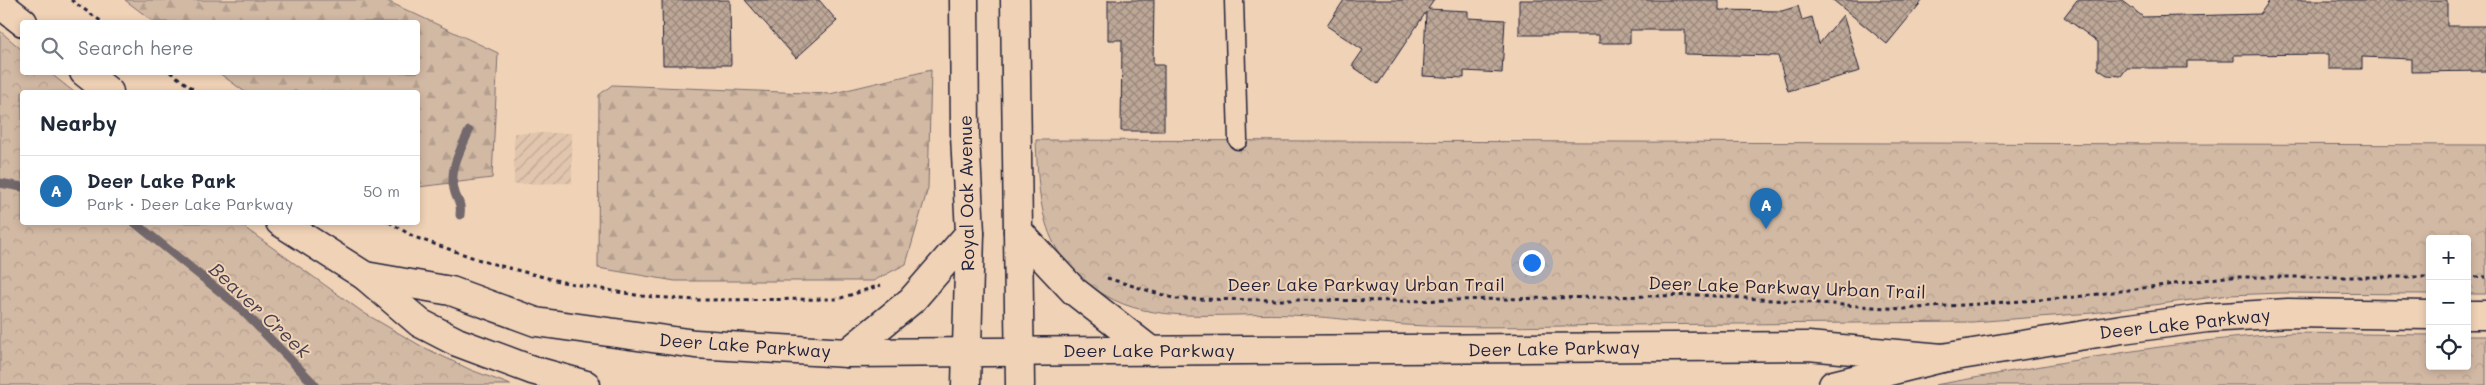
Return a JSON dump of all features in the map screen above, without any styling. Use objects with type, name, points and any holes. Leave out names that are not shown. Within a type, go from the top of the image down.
[{"type":"main road","name":"Royal Oak Avenue","points":[[964,0],[965,135],[970,233],[966,385]]},
{"type":"main road","points":[[1015,0],[1020,385]]},
{"type":"main road","points":[[0,4],[20,20]]},
{"type":"main road","points":[[88,75],[106,90]]},
{"type":"main road","name":"Deer Lake Parkway","points":[[285,225],[365,276],[420,323],[457,342],[532,370],[586,385]]},
{"type":"main road","points":[[1018,231],[1074,291],[1151,351]]},
{"type":"main road","points":[[847,353],[912,300],[970,233]]},
{"type":"main road","name":"Deer Lake Parkway","points":[[365,276],[451,291],[536,322],[695,344],[847,353],[1377,351],[1808,346],[1942,358]]},
{"type":"main road","name":"Deer Lake Parkway","points":[[1833,385],[1942,358],[2122,329],[2207,318],[2288,313],[2426,314]]},
{"type":"main road","points":[[2471,315],[2486,315]]},
{"type":"lane","points":[[1234,0],[1238,140]]},
{"type":"path","points":[[71,0],[99,20]]},
{"type":"path","points":[[174,75],[194,90]]},
{"type":"path","points":[[394,225],[414,237],[486,262],[562,282],[641,296],[696,300],[838,299],[884,285]]},
{"type":"path","name":"Deer Lake Parkway Urban Trail","points":[[1102,276],[1176,299],[1403,301],[1701,295],[1902,309],[2068,298],[2226,277],[2426,276]]},
{"type":"path","points":[[2471,277],[2486,277]]},
{"type":"shaded area","points":[[514,133],[572,133],[572,183],[514,184]]},
{"type":"green space","points":[[125,0],[385,0],[498,53],[492,178],[420,187],[420,90],[242,90],[222,75],[420,75],[420,20],[151,20]]},
{"type":"green space","points":[[0,31],[20,48],[20,75],[53,75],[71,90],[20,90],[20,225],[241,225],[364,313],[421,346],[471,370],[511,385],[0,385]]},
{"type":"green space","points":[[931,70],[928,188],[906,264],[873,281],[675,281],[598,268],[599,95],[612,85],[830,94]]},
{"type":"green space","points":[[1036,140],[2486,145],[2486,294],[2471,294],[2471,235],[2426,235],[2426,294],[2280,293],[2229,295],[2092,313],[1972,322],[1476,327],[1377,323],[1325,317],[1270,314],[1177,315],[1133,307],[1114,300],[1090,286],[1072,270],[1059,253],[1043,213]]},
{"type":"green space","points":[[2291,333],[2426,335],[2426,370],[2471,370],[2471,336],[2486,336],[2486,385],[1935,385],[2157,347]]},
{"type":"building","points":[[662,0],[730,0],[731,65],[663,65]]},
{"type":"building","points":[[745,0],[819,0],[837,21],[796,58]]},
{"type":"building","points":[[1108,0],[1154,0],[1153,65],[1164,65],[1164,131],[1121,131],[1122,40],[1108,40]]},
{"type":"building","points":[[1344,0],[1434,0],[1428,9],[1468,11],[1468,18],[1505,20],[1502,73],[1464,71],[1464,78],[1423,76],[1426,12],[1378,84],[1352,66],[1363,50],[1327,26]]},
{"type":"building","points":[[1519,0],[1719,0],[1719,10],[1782,11],[1798,6],[1802,20],[1812,17],[1819,44],[1843,15],[1860,71],[1788,91],[1778,56],[1685,54],[1685,30],[1630,30],[1630,43],[1599,43],[1599,35],[1519,35]]},
{"type":"building","points":[[1833,0],[1923,0],[1887,44]]},
{"type":"building","points":[[2077,0],[2122,0],[2143,17],[2260,14],[2270,0],[2447,0],[2447,26],[2486,26],[2486,71],[2412,72],[2412,59],[2362,57],[2362,69],[2329,69],[2329,54],[2234,55],[2234,61],[2187,61],[2187,68],[2127,68],[2121,76],[2107,75],[2098,69],[2098,42],[2064,17]]},
{"type":"waterway","points":[[460,215],[460,204],[454,189],[453,174],[454,167],[469,131]]},
{"type":"waterway","name":"Beaver Creek","points":[[0,183],[20,187]]},
{"type":"waterway","name":"Beaver Creek","points":[[138,225],[238,306],[315,385]]},
{"type":"place","name":"Deer Lake Park","points":[[1766,229]]}]
